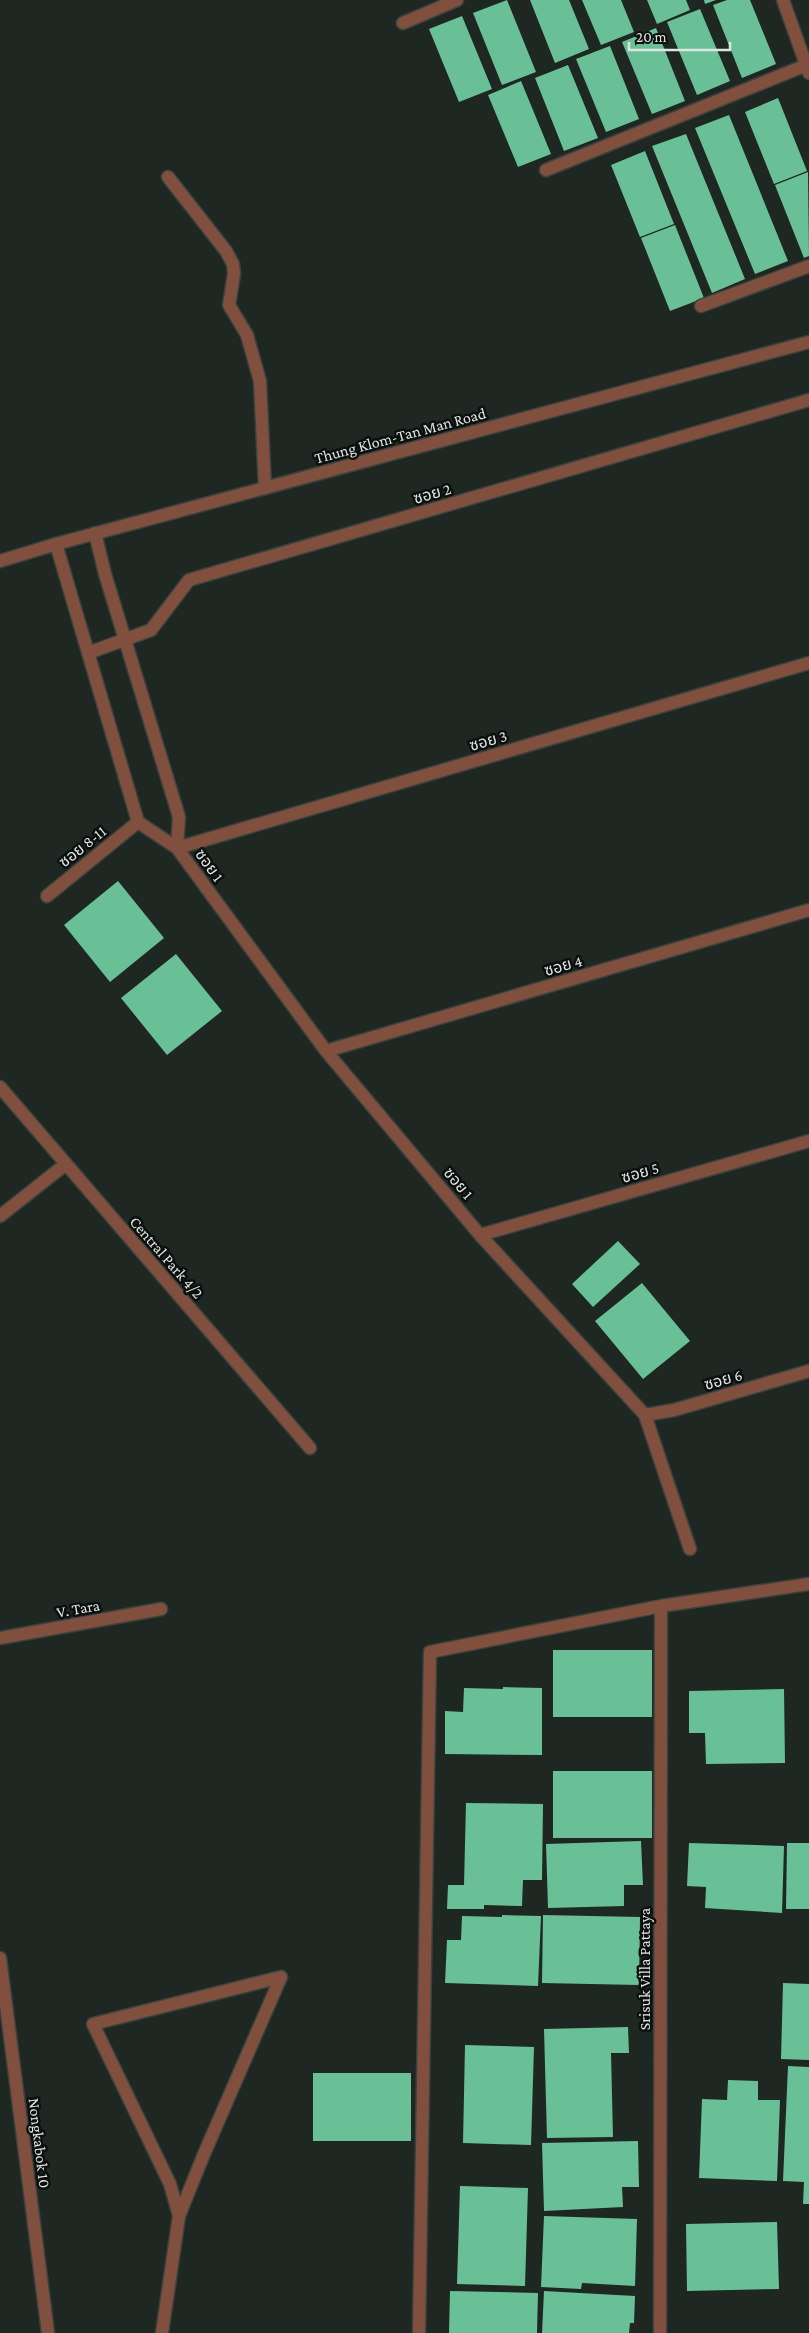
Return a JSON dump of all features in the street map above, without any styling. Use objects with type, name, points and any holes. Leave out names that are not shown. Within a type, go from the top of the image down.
[{"type":"street","points":[[403,23],[457,0]]},
{"type":"street","points":[[546,170],[808,68],[783,0]]},
{"type":"street","points":[[168,176],[226,251],[233,264],[234,274],[230,305],[248,335],[260,381],[265,488]]},
{"type":"street","points":[[701,306],[809,266]]},
{"type":"street","name":"Thung Klom-Tan Man Road","points":[[0,561],[95,533],[809,342]]},
{"type":"street","name":"ซอย 2","points":[[88,653],[151,630],[189,580],[809,400]]},
{"type":"street","name":"ซอย 1","points":[[95,533],[179,817],[177,848]]},
{"type":"street","points":[[56,544],[138,822]]},
{"type":"street","name":"ซอย 3","points":[[177,848],[809,663]]},
{"type":"street","name":"ซอย 1","points":[[138,822],[177,848],[326,1051],[480,1235],[644,1415],[690,1548]]},
{"type":"street","name":"ซอย 8-11","points":[[47,896],[138,822]]},
{"type":"street","name":"ซอย 4","points":[[326,1051],[809,910]]},
{"type":"street","name":"Central Park 4/2","points":[[0,1087],[310,1448]]},
{"type":"street","name":"ซอย 5","points":[[480,1235],[809,1141]]},
{"type":"street","points":[[0,1216],[66,1164]]},
{"type":"street","name":"ซอย 6","points":[[644,1415],[674,1410],[809,1371]]},
{"type":"street","points":[[419,2333],[430,1652],[661,1606],[809,1584]]},
{"type":"street","name":"Srisuk Villa Pattaya","points":[[660,2333],[661,1606]]},
{"type":"street","name":"V. Tara","points":[[0,1638],[161,1609]]},
{"type":"street","name":"Nongkabok 10","points":[[0,1958],[48,2333]]},
{"type":"street","points":[[162,2333],[179,2216],[281,1977],[93,2024],[170,2184],[179,2216]]},
{"type":"building","points":[[507,0],[536,72],[502,85],[473,13]]},
{"type":"building","points":[[530,0],[569,0],[589,49],[555,63]]},
{"type":"building","points":[[582,0],[621,0],[634,32],[601,45]]},
{"type":"building","points":[[647,0],[686,0],[690,10],[657,24]]},
{"type":"building","points":[[704,0],[716,0],[705,4]]},
{"type":"building","points":[[727,0],[750,0],[776,64],[742,78],[713,5]]},
{"type":"building","points":[[700,9],[730,81],[697,95],[667,22]]},
{"type":"building","points":[[462,16],[492,89],[459,102],[429,29]]},
{"type":"building","points":[[656,28],[685,101],[652,114],[622,42]]},
{"type":"building","points":[[610,46],[639,119],[606,132],[576,59]]},
{"type":"building","points":[[568,65],[598,138],[564,151],[535,78]]},
{"type":"building","points":[[521,81],[551,154],[518,167],[488,95]]},
{"type":"building","points":[[778,98],[807,171],[774,184],[745,112]]},
{"type":"building","points":[[729,115],[788,261],[755,274],[695,128]]},
{"type":"building","points":[[686,134],[745,279],[712,293],[652,146]]},
{"type":"building","points":[[645,151],[674,224],[640,237],[611,165]]},
{"type":"building","points":[[808,172],[809,256],[804,258],[775,185]]},
{"type":"building","points":[[675,225],[704,298],[670,311],[641,238]]},
{"type":"building","points":[[118,881],[164,938],[110,982],[64,925]]},
{"type":"building","points":[[176,954],[222,1011],[167,1055],[121,998]]},
{"type":"building","points":[[618,1241],[640,1264],[593,1307],[572,1284]]},
{"type":"building","points":[[642,1283],[690,1341],[643,1379],[595,1321]]},
{"type":"building","points":[[553,1650],[652,1650],[652,1717],[553,1717]]},
{"type":"building","points":[[503,1687],[542,1688],[542,1755],[445,1754],[445,1711],[463,1712],[464,1688],[503,1689]]},
{"type":"building","points":[[784,1689],[785,1763],[706,1764],[705,1733],[689,1733],[689,1691]]},
{"type":"building","points":[[553,1771],[652,1771],[652,1838],[553,1838]]},
{"type":"building","points":[[466,1803],[543,1804],[542,1880],[523,1880],[522,1906],[484,1905],[484,1909],[447,1909],[448,1885],[464,1885]]},
{"type":"building","points":[[641,1841],[643,1885],[624,1885],[624,1906],[548,1908],[546,1844]]},
{"type":"building","points":[[689,1843],[784,1846],[782,1913],[705,1908],[706,1887],[687,1886]]},
{"type":"building","points":[[787,1843],[809,1843],[809,1909],[786,1909]]},
{"type":"building","points":[[502,1915],[541,1916],[538,1986],[445,1983],[447,1940],[461,1940],[462,1916],[502,1917]]},
{"type":"building","points":[[543,1915],[640,1917],[639,1985],[542,1983]]},
{"type":"building","points":[[783,1983],[809,1984],[809,2060],[781,2059]]},
{"type":"building","points":[[628,2027],[629,2053],[611,2053],[613,2137],[547,2138],[544,2029]]},
{"type":"building","points":[[465,2045],[534,2047],[531,2145],[463,2143]]},
{"type":"building","points":[[788,2066],[809,2067],[809,2204],[803,2204],[804,2182],[783,2181]]},
{"type":"building","points":[[313,2073],[411,2073],[411,2141],[313,2141]]},
{"type":"building","points":[[728,2080],[758,2081],[758,2100],[780,2100],[777,2181],[699,2178],[702,2099],[727,2100]]},
{"type":"building","points":[[638,2141],[639,2187],[622,2187],[623,2207],[544,2211],[542,2143]]},
{"type":"building","points":[[460,2186],[528,2188],[525,2286],[457,2284]]},
{"type":"building","points":[[544,2216],[637,2219],[635,2286],[582,2283],[581,2289],[541,2287]]},
{"type":"building","points":[[777,2222],[779,2289],[687,2291],[686,2224]]},
{"type":"building","points":[[450,2291],[538,2293],[537,2333],[449,2333]]},
{"type":"building","points":[[544,2291],[635,2296],[634,2323],[630,2323],[629,2333],[542,2333]]}]
